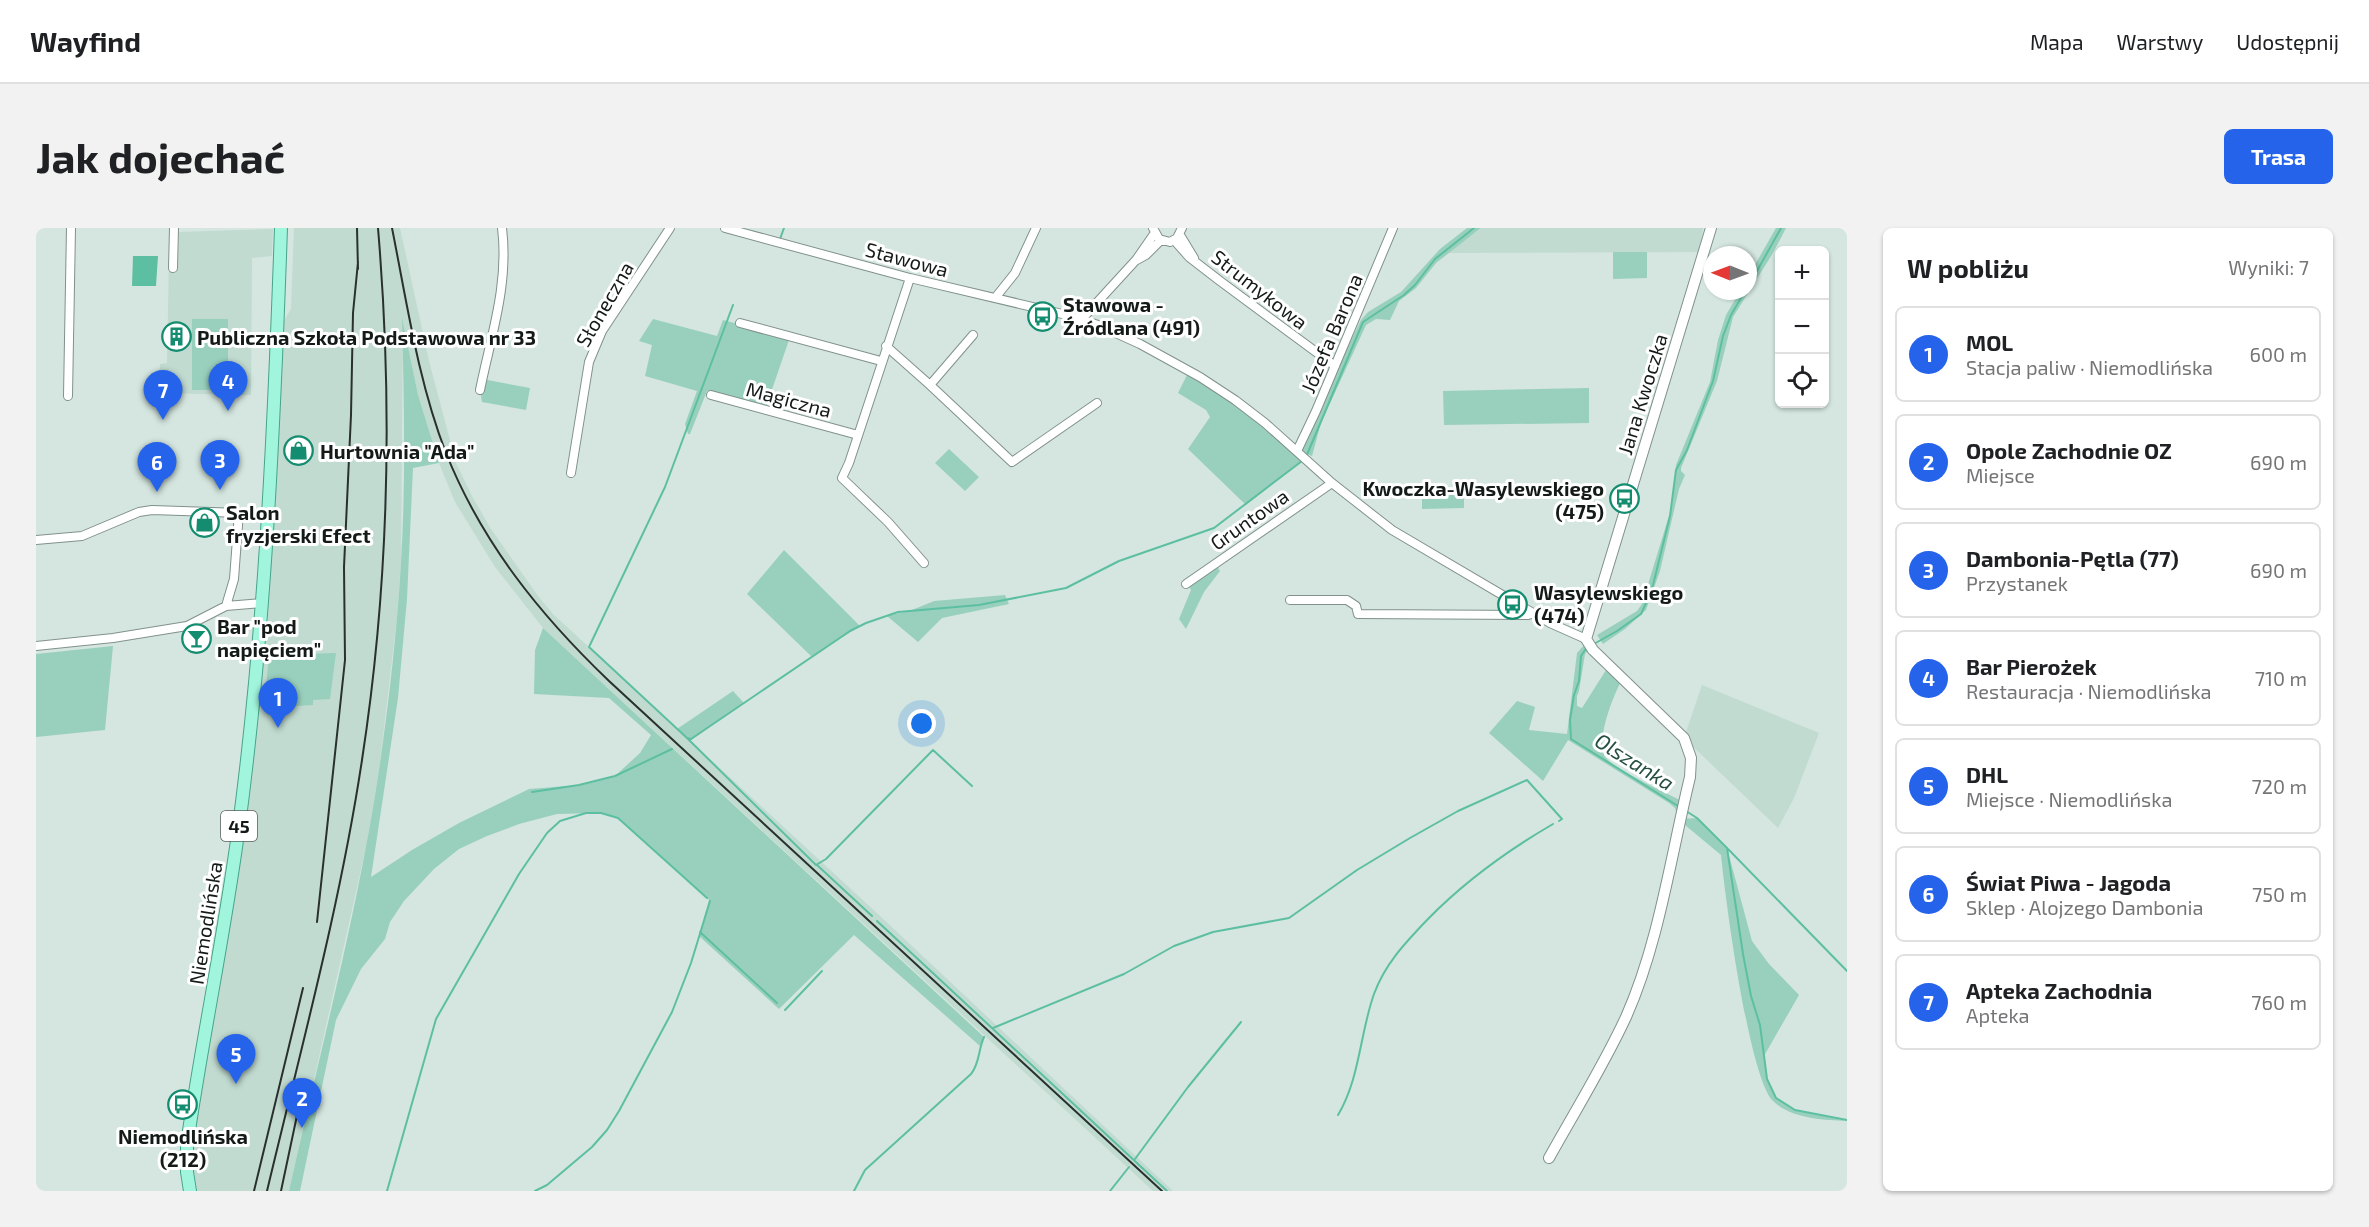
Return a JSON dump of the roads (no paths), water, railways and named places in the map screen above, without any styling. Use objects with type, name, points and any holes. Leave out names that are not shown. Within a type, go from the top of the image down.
[{"type":"main road","name":"Niemodlińska","points":[[190,1191],[187,1144],[230,891],[248,754],[263,603],[281,228]]},
{"type":"street","points":[[68,396],[70,228]]},
{"type":"street","points":[[173,268],[174,228]]},
{"type":"street","points":[[480,390],[504,279],[502,228]]},
{"type":"street","name":"Słoneczna","points":[[571,473],[589,362],[602,331],[670,228]]},
{"type":"street","name":"Stawowa","points":[[725,228],[910,278],[1081,320],[1140,344],[1200,377],[1235,400],[1332,483],[1392,530],[1589,644]]},
{"type":"street","points":[[995,298],[1015,273],[1036,228]]},
{"type":"street","name":"Józefa Barona","points":[[1297,451],[1393,228]]},
{"type":"street","name":"Jana Kwoczka","points":[[1589,644],[1711,228]]},
{"type":"street","points":[[1081,320],[1136,260],[1154,231],[1161,240]]},
{"type":"street","points":[[1136,260],[1146,255],[1161,240],[1178,234]]},
{"type":"street","name":"Strumykowa","points":[[1178,234],[1189,257],[1194,258],[1220,281],[1335,366]]},
{"type":"street","points":[[910,278],[842,478],[888,522],[924,562]]},
{"type":"street","points":[[740,323],[881,362]]},
{"type":"street","points":[[930,385],[973,335]]},
{"type":"street","points":[[886,346],[1012,462],[1097,403]]},
{"type":"street","name":"Magiczna","points":[[711,395],[858,435]]},
{"type":"street","name":"Gruntowa","points":[[1186,584],[1332,483]]},
{"type":"street","points":[[38,540],[82,536],[152,510],[269,514]]},
{"type":"street","points":[[226,606],[234,579],[239,512]]},
{"type":"street","points":[[1290,600],[1347,600],[1356,606],[1358,614],[1528,615],[1534,613]]},
{"type":"street","points":[[36,646],[113,638],[187,626],[226,606],[263,603]]},
{"type":"street","points":[[1549,1158],[1609,1052],[1627,1015],[1653,933],[1690,777],[1690,758],[1684,738],[1589,644]]},
{"type":"waterway","points":[[780,239],[784,228]]},
{"type":"waterway","points":[[1306,457],[1363,322],[1404,295],[1415,285],[1435,259],[1474,228]]},
{"type":"waterway","name":"Olszanka","points":[[1757,271],[1781,228]]},
{"type":"waterway","name":"Olszanka","points":[[1592,645],[1641,614],[1646,603],[1653,585],[1670,516],[1676,470],[1687,450],[1713,381],[1723,336],[1740,300]]},
{"type":"waterway","points":[[733,305],[665,487],[589,647],[687,738],[691,739],[850,631],[866,623],[898,612],[979,605],[1066,588],[1119,561],[1214,528],[1302,461]]},
{"type":"waterway","name":"Olszanka","points":[[1587,647],[1581,656],[1579,681],[1574,695],[1570,720],[1571,739],[1678,806]]},
{"type":"waterway","points":[[687,738],[816,865],[826,859],[933,750],[972,786]]},
{"type":"waterway","points":[[532,792],[579,785],[615,776],[672,749]]},
{"type":"waterway","points":[[993,1028],[1124,974],[1174,946],[1213,932],[1289,918],[1357,870],[1410,838],[1458,811],[1527,780],[1562,819],[1559,821]]},
{"type":"waterway","name":"Olszanka","points":[[1686,811],[1697,818],[1727,848],[1743,954],[1751,996],[1760,1025],[1767,1079],[1776,1098],[1795,1110],[1847,1120]]},
{"type":"waterway","points":[[387,1191],[436,1019],[519,874],[547,833],[560,821],[586,813],[601,813],[618,818],[707,898]]},
{"type":"waterway","points":[[1338,1115],[1351,1086],[1374,994],[1396,954],[1441,906],[1471,880],[1518,845],[1553,824]]},
{"type":"waterway","points":[[1728,849],[1847,971]]},
{"type":"waterway","points":[[817,865],[872,916]]},
{"type":"waterway","points":[[535,1191],[547,1185],[592,1147],[607,1130],[619,1111],[672,1012],[691,963],[710,901]]},
{"type":"waterway","points":[[877,921],[1167,1191]]},
{"type":"waterway","points":[[700,932],[777,1003]]},
{"type":"waterway","points":[[785,1010],[822,971]]},
{"type":"waterway","points":[[1135,1159],[1188,1087],[1241,1022]]},
{"type":"waterway","points":[[854,1191],[865,1170],[971,1074],[984,1037]]},
{"type":"waterway","points":[[1110,1191],[1129,1167]]},
{"type":"railway","points":[[357,228],[358,269]]},
{"type":"railway","points":[[267,1191],[343,869],[371,694],[378,628],[386,495],[386,361],[378,228]]},
{"type":"railway","points":[[392,228],[421,370],[446,453],[477,517],[495,547],[537,604],[609,681],[1162,1191]]},
{"type":"railway","points":[[317,922],[345,660],[344,567],[353,313],[358,262]]},
{"type":"railway","points":[[254,1191],[303,988]]},
{"type":"railway","points":[[281,1191],[299,1106]]},
{"type":"place","name":"Stawowa - Źródlana (491)","points":[[1042,316]]},
{"type":"place","name":"Publiczna Szkoła Podstawowa nr 33","points":[[176,337]]},
{"type":"place","name":"Bar Pierożek","points":[[228,411]]},
{"type":"place","name":"Apteka Zachodnia","points":[[163,420]]},
{"type":"place","name":"Hurtownia \"Ada\"","points":[[299,451]]},
{"type":"place","name":"Dambonia-Pętla (77)","points":[[220,490]]},
{"type":"place","name":"Świat Piwa - Jagoda","points":[[157,492]]},
{"type":"place","name":"Kwoczka-Wasylewskiego (475)","points":[[1625,499]]},
{"type":"place","name":"Salon fryzjerski Efect","points":[[205,523]]},
{"type":"place","name":"Wasylewskiego (474)","points":[[1513,604]]},
{"type":"place","name":"Bar \"pod napięciem\"","points":[[196,638]]},
{"type":"place","name":"MOL","points":[[278,728]]},
{"type":"place","name":"DHL","points":[[236,1084]]},
{"type":"place","name":"Niemodlińska (212)","points":[[183,1105]]},
{"type":"place","name":"Opole Zachodnie OZ","points":[[302,1128]]}]
